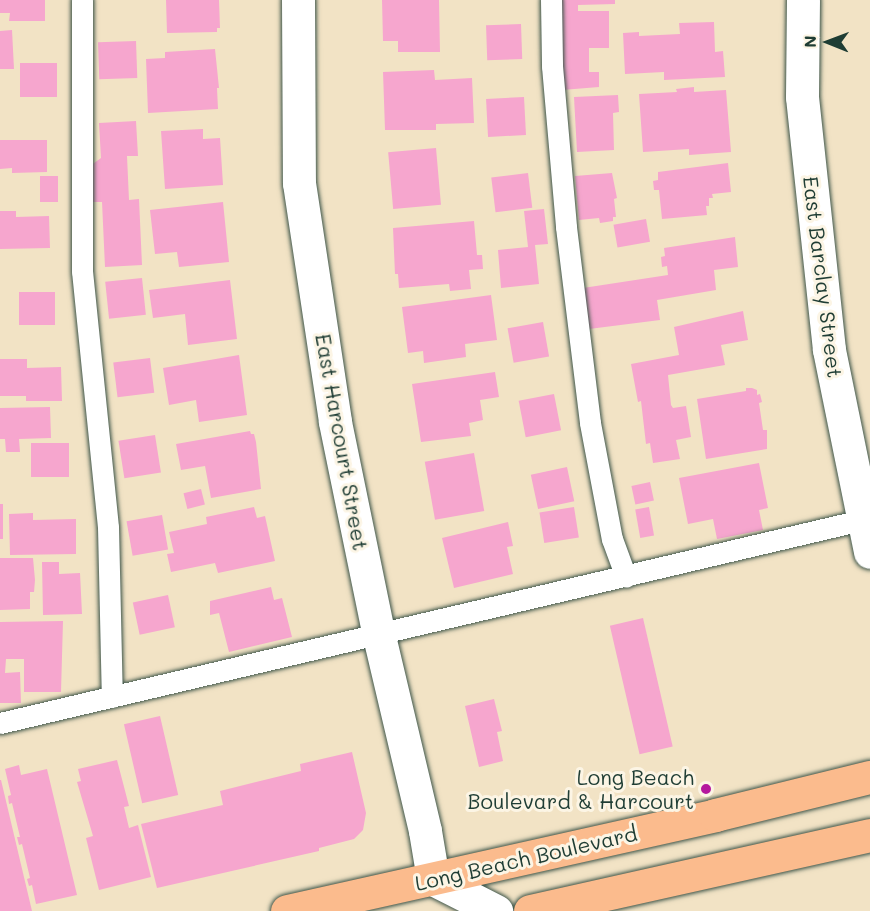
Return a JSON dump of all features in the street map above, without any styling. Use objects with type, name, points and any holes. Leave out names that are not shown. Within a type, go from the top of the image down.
[{"type":"main road","name":"Long Beach Boulevard","points":[[287,911],[715,815],[870,777]]},
{"type":"main road","points":[[530,911],[870,835]]},
{"type":"street","name":"East Harcourt Street","points":[[298,0],[299,183],[335,422],[379,636],[425,831],[433,879]]},
{"type":"street","name":"East Barclay Street","points":[[803,0],[802,97],[828,339],[866,519],[870,552]]},
{"type":"street","points":[[433,879],[496,911]]},
{"type":"lane","points":[[82,0],[82,271],[108,527],[112,697]]},
{"type":"lane","points":[[552,0],[552,66],[566,227],[590,423],[612,538],[626,577]]},
{"type":"lane","points":[[0,723],[379,636],[866,519]]},
{"type":"building","points":[[0,0],[45,0],[45,21],[9,21],[10,13],[0,13]]},
{"type":"building","points":[[166,0],[219,0],[220,28],[217,28],[217,32],[167,33]]},
{"type":"building","points":[[382,0],[439,0],[440,52],[398,52],[398,41],[383,41]]},
{"type":"building","points":[[562,0],[615,0],[615,4],[578,5],[578,11],[609,11],[609,48],[589,48],[589,72],[599,72],[599,87],[562,90]]},
{"type":"building","points":[[714,22],[715,52],[723,51],[725,77],[664,80],[664,72],[625,74],[623,33],[639,32],[639,36],[680,34],[679,23]]},
{"type":"building","points":[[521,24],[522,59],[487,60],[486,25]]},
{"type":"building","points":[[12,30],[14,69],[0,69],[0,31]]},
{"type":"building","points":[[136,41],[137,78],[99,79],[98,42]]},
{"type":"building","points":[[215,49],[219,88],[217,88],[218,109],[148,113],[146,59],[165,58],[165,52]]},
{"type":"building","points":[[20,63],[57,63],[57,97],[20,97]]},
{"type":"building","points":[[434,70],[435,80],[472,78],[474,123],[436,124],[436,130],[385,130],[383,72]]},
{"type":"building","points":[[694,87],[694,92],[726,90],[731,152],[689,155],[689,149],[643,152],[639,94],[677,92],[676,89]]},
{"type":"building","points":[[618,95],[619,112],[613,113],[614,150],[577,152],[574,97]]},
{"type":"building","points":[[524,97],[526,135],[488,137],[486,99]]},
{"type":"building","points":[[136,121],[138,156],[127,156],[129,200],[139,199],[142,265],[105,267],[102,202],[88,202],[86,169],[101,158],[99,123]]},
{"type":"building","points":[[203,129],[203,139],[220,138],[223,185],[165,189],[161,131]]},
{"type":"building","points":[[0,140],[47,140],[47,172],[12,173],[12,168],[0,169]]},
{"type":"building","points":[[436,148],[441,205],[393,209],[388,152]]},
{"type":"building","points":[[728,163],[731,192],[712,194],[713,198],[709,198],[709,206],[706,206],[707,215],[662,219],[659,190],[654,190],[653,181],[658,180],[658,172]]},
{"type":"building","points":[[528,173],[532,208],[496,212],[491,178]]},
{"type":"building","points":[[612,173],[617,198],[614,199],[616,217],[613,217],[613,221],[600,223],[599,218],[579,220],[575,176]]},
{"type":"building","points":[[40,176],[58,176],[58,202],[40,202]]},
{"type":"building","points":[[223,202],[229,262],[179,267],[177,252],[155,254],[150,210]]},
{"type":"building","points":[[544,209],[548,244],[535,245],[539,284],[501,288],[498,250],[528,247],[524,211]]},
{"type":"building","points":[[0,211],[16,211],[16,217],[49,216],[50,248],[0,249]]},
{"type":"building","points":[[646,219],[650,242],[617,247],[614,225]]},
{"type":"building","points":[[474,221],[477,255],[482,255],[483,269],[469,270],[471,289],[450,291],[449,284],[399,288],[398,274],[395,274],[393,228]]},
{"type":"building","points":[[735,237],[738,267],[714,270],[716,290],[657,300],[660,320],[589,329],[583,288],[668,275],[667,266],[662,267],[661,257],[665,256],[664,248]]},
{"type":"building","points":[[142,278],[146,315],[109,319],[105,282]]},
{"type":"building","points":[[230,280],[237,339],[188,345],[185,314],[153,318],[149,290]]},
{"type":"building","points":[[19,292],[55,292],[55,325],[19,325]]},
{"type":"building","points":[[491,295],[497,340],[465,344],[466,357],[424,363],[423,351],[408,353],[402,307]]},
{"type":"building","points":[[743,311],[748,340],[721,345],[725,365],[668,375],[671,405],[673,408],[686,406],[691,437],[676,440],[680,459],[653,463],[650,443],[646,444],[641,401],[638,402],[631,364],[679,355],[674,327]]},
{"type":"building","points":[[543,322],[549,356],[514,363],[508,328]]},
{"type":"building","points":[[239,355],[247,415],[199,422],[196,400],[169,405],[163,368]]},
{"type":"building","points":[[150,358],[154,393],[118,397],[113,363]]},
{"type":"building","points":[[0,359],[27,359],[27,368],[61,367],[62,401],[26,401],[26,396],[0,396]]},
{"type":"building","points":[[495,372],[499,397],[480,400],[483,420],[469,423],[471,436],[421,442],[412,384]]},
{"type":"building","points":[[746,388],[757,390],[757,395],[760,394],[763,430],[767,430],[767,449],[706,459],[697,399],[746,391]]},
{"type":"building","points":[[554,394],[561,430],[526,437],[519,401]]},
{"type":"building","points":[[50,407],[51,438],[19,439],[20,452],[6,452],[5,439],[0,439],[0,408]]},
{"type":"building","points":[[250,431],[254,434],[256,442],[261,489],[211,498],[205,466],[181,470],[176,444]]},
{"type":"building","points":[[155,435],[161,473],[124,478],[118,441]]},
{"type":"building","points":[[31,443],[69,443],[69,477],[31,477]]},
{"type":"building","points":[[474,453],[484,511],[435,520],[425,462]]},
{"type":"building","points":[[759,463],[768,508],[759,510],[763,530],[717,539],[713,519],[688,524],[679,478]]},
{"type":"building","points":[[567,467],[574,501],[538,509],[531,475]]},
{"type":"building","points":[[650,482],[654,501],[635,505],[631,486]]},
{"type":"building","points":[[201,489],[205,505],[187,509],[184,493]]},
{"type":"building","points":[[0,504],[3,504],[3,539],[0,539]]},
{"type":"building","points":[[254,507],[257,518],[265,516],[275,561],[218,573],[215,563],[171,572],[167,554],[174,553],[169,532],[207,524],[206,517]]},
{"type":"building","points":[[574,507],[579,538],[544,543],[539,512]]},
{"type":"building","points":[[649,507],[654,536],[640,538],[635,509]]},
{"type":"building","points":[[33,513],[33,520],[76,519],[76,554],[10,555],[9,514]]},
{"type":"building","points":[[162,515],[168,549],[133,556],[127,521]]},
{"type":"building","points":[[508,522],[513,546],[507,547],[513,574],[454,588],[442,538]]},
{"type":"building","points":[[0,558],[33,558],[35,580],[34,592],[30,592],[30,609],[0,610]]},
{"type":"building","points":[[42,562],[59,562],[59,574],[80,573],[82,614],[43,615]]},
{"type":"building","points":[[271,587],[274,600],[282,598],[292,637],[229,652],[219,613],[210,615],[210,601]]},
{"type":"building","points":[[168,595],[175,627],[140,635],[133,602]]},
{"type":"building","points":[[643,618],[673,747],[640,754],[610,626]]},
{"type":"building","points":[[63,621],[61,692],[24,692],[24,659],[6,659],[5,673],[20,672],[21,703],[0,703],[0,622]]},
{"type":"building","points":[[494,699],[502,731],[497,732],[503,761],[479,767],[465,706]]},
{"type":"building","points":[[160,716],[178,795],[142,803],[124,724]]},
{"type":"building","points":[[352,752],[366,813],[363,830],[354,839],[319,848],[319,851],[157,888],[141,824],[223,805],[220,791],[301,771],[300,764]]},
{"type":"building","points":[[117,760],[129,806],[124,807],[129,828],[138,825],[151,877],[99,890],[86,838],[93,836],[77,782],[81,781],[78,769]]},
{"type":"building","points":[[19,765],[21,775],[47,769],[77,895],[36,904],[32,885],[29,886],[27,879],[30,878],[22,844],[19,845],[17,837],[20,837],[12,803],[9,804],[8,796],[11,795],[5,769]]},
{"type":"building","points":[[1,780],[32,911],[0,911]]},
{"type":"place","name":"Long Beach Boulevard & Harcourt","points":[[706,789]]}]
